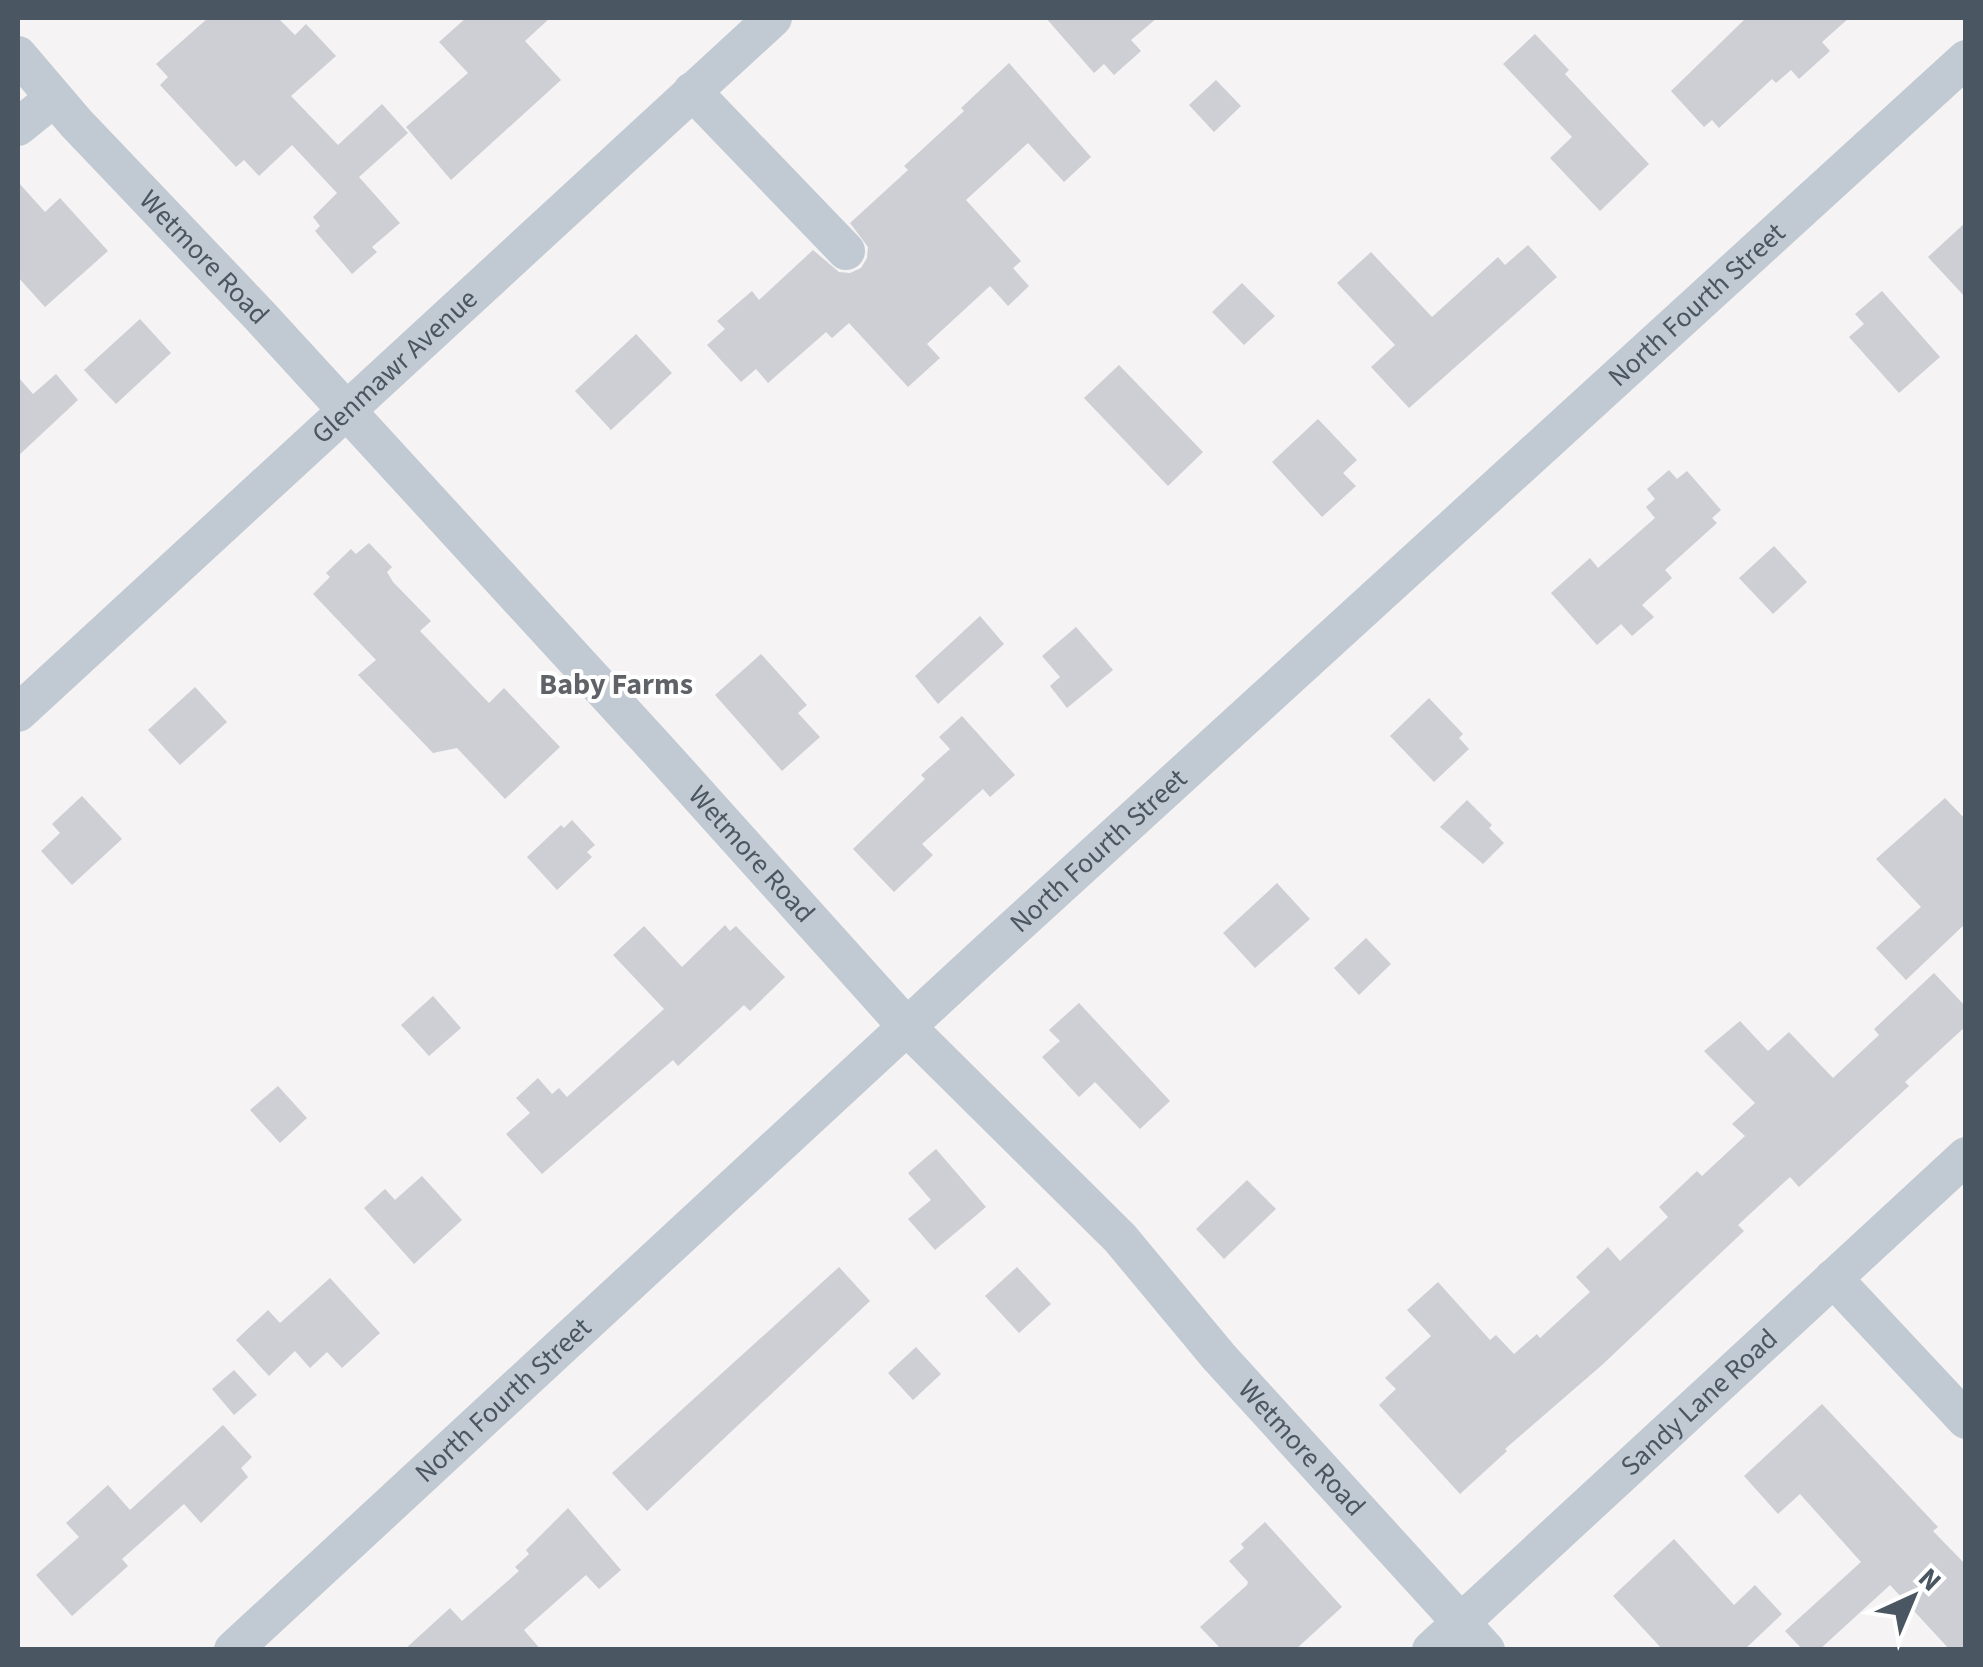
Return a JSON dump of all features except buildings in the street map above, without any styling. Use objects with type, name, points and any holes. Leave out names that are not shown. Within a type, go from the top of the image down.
[{"type":"street","name":"Glenmawr Avenue","points":[[18,712],[773,18]]},
{"type":"street","name":"Wetmore Road","points":[[18,56],[908,1028],[1120,1238],[1219,1357],[1474,1636]]},
{"type":"street","name":"North Fourth Street","points":[[233,1650],[1966,59]]},
{"type":"street","points":[[692,92],[846,252]]},
{"type":"street","points":[[18,126],[54,98]]},
{"type":"street","name":"Sandy Lane Road","points":[[1431,1650],[1474,1636],[1833,1278],[1966,1156]]},
{"type":"street","points":[[1833,1278],[1966,1420]]},
{"type":"district","name":"Baby Farms","points":[[616,684]]}]
